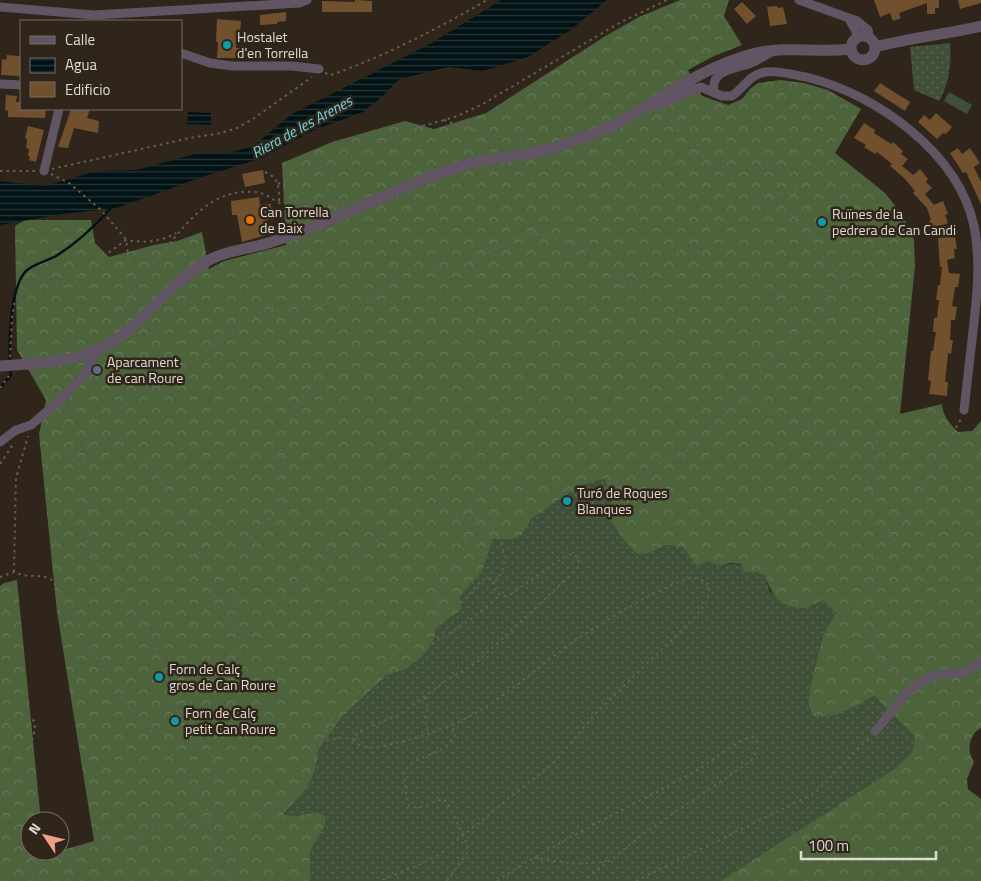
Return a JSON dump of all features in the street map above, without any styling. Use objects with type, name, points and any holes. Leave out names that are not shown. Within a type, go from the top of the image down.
[{"type":"street","points":[[0,7],[82,18],[94,15],[299,3],[307,0]]},
{"type":"street","points":[[799,0],[857,21],[863,25],[868,30],[873,43],[872,57],[863,60],[856,58],[851,50],[852,43],[857,38],[864,36],[873,43],[928,37],[981,26]]},
{"type":"street","points":[[94,15],[106,20]]},
{"type":"street","points":[[849,19],[856,31],[857,38]]},
{"type":"street","points":[[5,366],[77,358],[96,352],[112,344],[127,332],[189,274],[213,258],[295,234],[350,212],[412,183],[457,168],[493,158],[553,148],[570,142],[617,123],[725,63],[757,53],[776,50],[800,49],[824,52],[851,50]]},
{"type":"street","points":[[712,91],[717,77],[722,73],[752,63],[776,50]]},
{"type":"street","points":[[182,53],[210,62],[232,66],[292,66],[320,69]]},
{"type":"street","points":[[708,71],[706,84],[712,91]]},
{"type":"street","points":[[645,108],[664,103],[701,87],[722,96],[732,96],[752,77],[766,72],[799,76],[834,85],[862,98],[895,118],[922,141],[950,174],[968,206],[974,224],[978,250],[979,279],[964,410]]},
{"type":"street","points":[[0,84],[20,85]]},
{"type":"street","points":[[44,171],[59,110]]},
{"type":"street","points":[[0,442],[16,430],[32,425],[67,394],[85,374],[96,352]]},
{"type":"street","points":[[875,732],[900,701],[922,682],[931,677],[970,671],[981,661]]},
{"type":"path","points":[[0,171],[44,171],[190,138],[221,134],[238,128],[254,119],[308,82],[320,69],[331,75],[348,69],[442,26],[487,0]]},
{"type":"path","points":[[278,184],[291,177],[351,156],[415,128],[444,120],[493,100],[621,22],[667,0]]},
{"type":"path","points":[[645,108],[670,122],[673,120],[678,131],[678,119],[685,116],[690,120],[694,128],[693,135],[699,146],[699,151],[708,165],[724,161],[765,168],[774,166],[788,170],[796,177],[794,193],[763,195],[760,200],[772,214],[783,212],[798,216],[808,226],[812,234],[814,252],[830,262],[832,269],[843,274],[846,279],[845,288],[826,291],[831,308],[827,317],[822,315],[819,317],[821,323],[818,325],[799,319]]},
{"type":"path","points":[[444,120],[468,129],[502,137],[539,142]]},
{"type":"path","points":[[44,171],[69,183],[100,210],[126,240],[130,270],[137,287]]},
{"type":"path","points":[[265,172],[273,176],[278,184],[280,203]]},
{"type":"path","points":[[107,335],[117,323],[137,287],[178,231],[209,203],[230,195],[248,192],[259,192],[293,208],[308,208],[349,200]]},
{"type":"path","points":[[0,388],[11,374],[5,366],[15,301],[28,286],[57,286],[77,281],[88,274],[97,261],[126,240],[138,242],[162,240],[178,231]]},
{"type":"path","points":[[78,465],[85,462],[88,431],[97,421],[127,404],[139,392],[186,365],[263,310],[271,308],[281,310],[310,305],[365,304],[372,301],[381,289],[400,276],[420,269],[463,266],[515,238],[530,233],[546,235],[576,244],[588,250],[611,266],[626,288]]},
{"type":"path","points":[[438,615],[436,596],[460,558],[468,535],[470,508],[488,486],[510,490],[544,490],[553,489],[558,486],[564,492],[564,503],[582,492],[605,488],[610,484],[650,470],[668,458],[673,456],[679,457],[700,440],[702,436],[710,434],[719,419],[734,409],[746,397],[760,380],[761,369],[778,354],[792,336],[799,319],[796,311],[779,294],[768,275],[724,262],[714,262],[700,252],[677,252],[664,255],[649,268],[644,277],[624,284]]},
{"type":"path","points":[[228,620],[234,612],[241,562],[250,538],[256,529],[284,506],[288,500],[287,475],[281,454],[296,407],[302,395],[319,375]]},
{"type":"path","points":[[67,394],[65,421],[61,435],[71,458],[78,465],[89,510],[87,545],[108,583],[134,604],[163,664],[172,698],[179,715],[190,724],[205,743],[212,756],[217,787],[210,818],[212,881]]},
{"type":"path","points":[[746,397],[749,402],[784,417],[802,429],[810,426],[814,427],[823,443],[836,442],[840,438],[845,442],[848,455],[856,453],[861,447],[866,450],[873,448],[877,439],[880,454],[869,468],[866,479],[867,487],[882,507],[884,518],[894,539]]},
{"type":"path","points":[[922,682],[902,678],[887,665],[875,650],[861,607],[864,592],[878,556],[894,539],[904,520],[908,503],[922,488],[961,419],[964,410]]},
{"type":"path","points":[[14,572],[16,478],[32,425]]},
{"type":"path","points":[[87,448],[98,440],[111,437],[130,447],[143,456],[150,464],[181,512],[208,570],[222,617],[228,620],[242,643]]},
{"type":"path","points":[[0,464],[15,442]]},
{"type":"path","points":[[178,712],[203,694],[225,662],[255,625],[272,620],[275,612],[275,603],[282,598],[296,580],[304,576],[312,578],[320,563],[331,552],[348,545],[363,546],[380,539],[390,538],[409,526],[419,523],[426,507],[432,503],[441,504],[450,512],[490,521],[502,543],[506,562],[503,571],[494,581],[494,589],[499,596]]},
{"type":"path","points":[[354,739],[358,732],[402,713],[444,682],[476,663],[575,571],[579,559],[573,554],[567,555],[508,596],[499,596],[470,620],[432,644]]},
{"type":"path","points":[[0,577],[14,572],[27,577],[48,577],[56,584],[114,688],[142,723],[186,769],[204,801],[210,818]]},
{"type":"path","points":[[211,832],[282,803],[289,797],[306,773],[310,754],[320,742],[338,708],[362,689],[394,655],[438,615],[458,604],[481,581],[491,578],[494,581]]},
{"type":"path","points":[[320,742],[341,738],[354,739],[358,744],[366,747],[382,747],[452,725],[490,704],[577,639],[636,603],[689,578],[700,578],[708,584],[708,600],[697,615],[594,715],[561,755],[463,836],[431,859],[379,881]]},
{"type":"path","points":[[424,696],[428,710],[425,718],[428,733]]},
{"type":"path","points":[[142,723],[154,720],[163,713],[172,698]]},
{"type":"path","points":[[0,745],[22,718],[28,717],[34,721],[34,730],[23,769],[12,789],[0,803]]},
{"type":"path","points":[[447,881],[469,848],[447,802],[442,799],[421,807],[410,806],[407,802],[404,778],[406,769],[413,763],[440,750],[455,736],[452,725]]},
{"type":"path","points":[[636,881],[815,794],[875,732]]},
{"type":"path","points":[[497,881],[596,823],[701,768],[744,739],[753,737],[758,741],[759,745],[756,754],[748,763],[646,832],[584,881]]},
{"type":"path","points":[[2,881],[47,859],[79,852],[91,845],[138,838],[142,831],[188,825],[189,821],[210,827]]},
{"type":"path","points":[[220,829],[221,838],[232,859],[228,875],[230,881]]},
{"type":"path","points":[[67,881],[79,852]]},
{"type":"path","points":[[534,858],[577,864],[591,861],[608,861]]},
{"type":"path","points":[[33,881],[34,866]]},
{"type":"path","points":[[212,867],[228,875]]},
{"type":"green space","points":[[680,0],[729,0],[724,16],[742,45],[714,56],[688,70],[702,96],[728,105],[742,99],[758,83],[781,80],[804,83],[828,90],[861,109],[835,153],[885,193],[903,216],[914,239],[915,266],[900,414],[942,404],[947,419],[958,432],[972,431],[981,421],[981,728],[971,738],[970,753],[974,762],[967,779],[968,789],[981,799],[981,881],[720,881],[894,769],[912,752],[915,737],[874,696],[837,714],[821,717],[813,716],[809,705],[810,687],[823,635],[836,613],[822,600],[804,608],[796,608],[783,603],[774,595],[765,576],[756,572],[744,572],[741,564],[730,563],[720,566],[708,561],[697,566],[684,548],[667,545],[649,553],[637,554],[623,539],[610,520],[611,494],[604,479],[580,486],[531,519],[522,535],[510,540],[493,539],[482,572],[460,597],[462,609],[436,628],[435,636],[429,648],[418,660],[403,670],[386,676],[343,716],[319,749],[315,771],[306,789],[283,815],[296,816],[317,812],[326,817],[324,827],[310,852],[310,881],[0,881],[0,586],[4,583],[17,580],[40,811],[20,811],[20,861],[70,861],[70,848],[94,841],[57,612],[39,434],[46,400],[17,350],[15,226],[25,220],[91,220],[95,243],[109,257],[177,241],[202,232],[209,269],[224,261],[286,245],[282,163],[332,142],[405,121],[434,129],[486,113],[604,37],[639,17]]},
{"type":"green space","points":[[950,43],[949,73],[939,101],[914,90],[910,47]]},
{"type":"green space","points":[[949,92],[972,105],[967,114],[944,101]]},
{"type":"green space","points":[[604,479],[611,494],[610,520],[649,553],[667,545],[684,548],[720,566],[739,564],[765,576],[770,592],[805,608],[822,600],[837,613],[823,635],[810,687],[844,712],[874,696],[915,737],[912,752],[894,769],[720,881],[310,881],[310,852],[324,827],[317,812],[296,816],[283,816],[306,788],[315,771],[319,749],[343,716],[386,676],[403,670],[435,636],[436,628],[462,609],[460,597],[482,572],[493,539],[510,540],[522,535],[531,519],[580,486]]},
{"type":"water","name":"Riera de les Arenes","points":[[501,0],[607,0],[572,29],[528,57],[483,71],[448,67],[399,79],[383,96],[363,112],[312,131],[262,158],[205,176],[117,208],[62,214],[0,225],[0,181],[45,186],[96,171],[137,170],[198,153],[229,153],[253,146],[292,114],[432,43]]},
{"type":"water","points":[[188,112],[211,113],[211,125],[187,124]]},
{"type":"building","points":[[355,0],[372,1],[372,12],[322,12],[322,1],[355,2]]},
{"type":"building","points":[[874,0],[939,0],[939,8],[935,8],[935,14],[927,14],[927,3],[899,13],[901,18],[893,21],[890,13],[880,17]]},
{"type":"building","points":[[958,0],[981,0],[981,3],[960,9]]},
{"type":"building","points":[[742,2],[756,16],[747,24],[734,9]]},
{"type":"building","points":[[777,6],[778,8],[783,7],[787,24],[770,26],[767,7]]},
{"type":"building","points":[[286,12],[286,21],[277,22],[277,24],[260,25],[260,15]]},
{"type":"building","points":[[217,19],[241,21],[240,34],[236,34],[236,48],[241,48],[241,58],[217,58]]},
{"type":"building","points":[[7,55],[20,56],[20,76],[1,75],[2,59],[6,60]]},
{"type":"building","points":[[880,83],[910,102],[905,111],[874,91]]},
{"type":"building","points":[[6,95],[17,96],[16,102],[20,102],[20,110],[46,110],[45,118],[8,117],[8,111],[5,110]]},
{"type":"building","points":[[71,110],[90,110],[87,118],[99,121],[98,133],[74,128],[68,148],[58,147]]},
{"type":"building","points":[[936,113],[952,127],[946,134],[943,133],[937,139],[918,122],[924,115],[930,120]]},
{"type":"building","points":[[864,123],[875,130],[874,133],[891,144],[893,142],[903,151],[901,154],[908,159],[902,166],[913,175],[920,169],[928,179],[926,182],[932,188],[925,194],[934,205],[943,201],[948,214],[945,215],[948,223],[932,229],[927,208],[913,193],[915,191],[904,178],[890,166],[892,164],[877,152],[875,154],[864,147],[866,145],[854,138]]},
{"type":"building","points":[[28,126],[44,130],[36,162],[29,160],[29,149],[26,148],[27,139],[25,138]]},
{"type":"building","points":[[958,148],[962,154],[970,148],[980,163],[974,167],[981,182],[981,204],[966,172],[963,173],[950,153]]},
{"type":"building","points":[[263,170],[265,183],[245,187],[242,174]]},
{"type":"building","name":"Can Torrella de Baix","points":[[259,197],[260,205],[271,204],[271,212],[267,212],[268,228],[289,226],[290,228],[242,242],[237,215],[232,215],[231,201]]},
{"type":"building","points":[[955,236],[957,249],[954,249],[955,258],[947,260],[949,273],[960,274],[958,287],[955,287],[952,306],[957,307],[955,320],[951,320],[950,340],[953,340],[951,354],[948,353],[945,382],[948,382],[947,396],[929,394],[931,381],[928,380],[931,351],[933,351],[936,332],[933,332],[934,318],[937,318],[939,300],[936,300],[942,267],[940,267],[938,238]]},
{"type":"waterway","points":[[10,363],[10,329],[13,303],[20,280],[25,272],[71,246],[111,208]]},
{"type":"waterway","points":[[0,388],[11,375],[10,369]]},
{"type":"place","name":"Hostalet d'en Torrella","points":[[227,45]]},
{"type":"place","name":"Can Torrella de Baix","points":[[250,220]]},
{"type":"place","name":"Ruïnes de la pedrera de Can Candi","points":[[822,222]]},
{"type":"place","name":"Aparcament de can Roure","points":[[97,370]]},
{"type":"place","name":"Turó de Roques Blanques","points":[[567,501]]},
{"type":"place","name":"Forn de Calç gros de Can Roure","points":[[159,677]]},
{"type":"place","name":"Forn de Calç petit Can Roure","points":[[175,721]]}]
